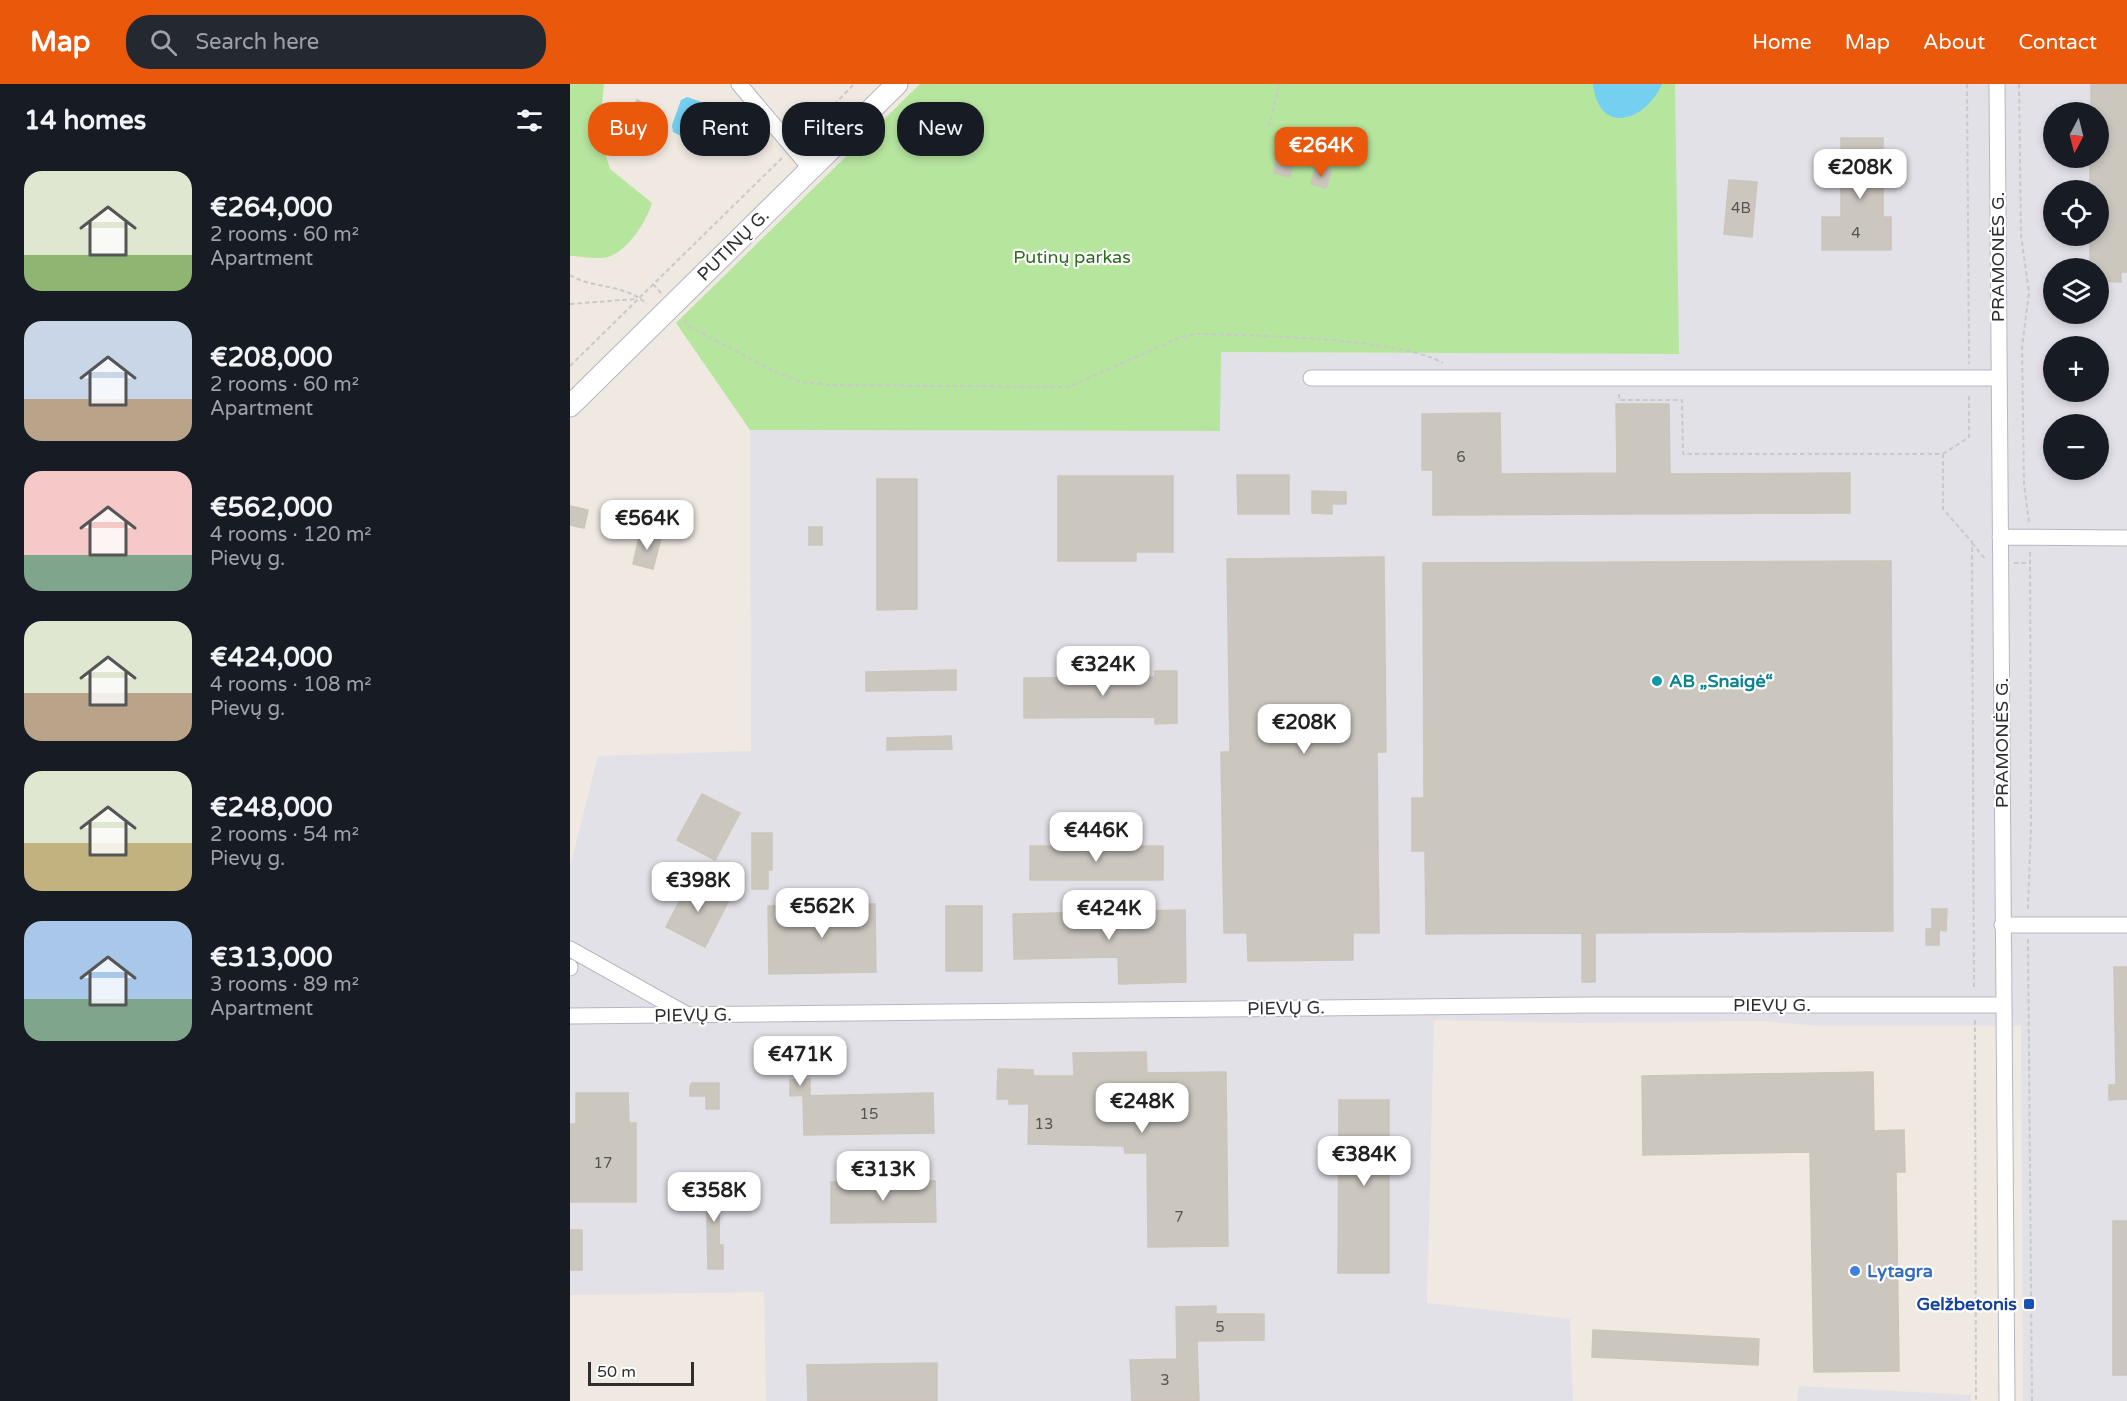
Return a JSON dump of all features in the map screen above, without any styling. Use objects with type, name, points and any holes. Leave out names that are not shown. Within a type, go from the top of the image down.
[{"type":"main road","name":"PUTINŲ G.","points":[[570,406],[897,84]]},
{"type":"street","points":[[739,84],[782,137]]},
{"type":"street","name":"PRAMONĖS G.","points":[[1997,84],[2007,1401]]},
{"type":"street","points":[[799,156],[811,169]]},
{"type":"street","points":[[1311,378],[1998,378]]},
{"type":"street","points":[[2000,537],[2127,538]]},
{"type":"street","points":[[2002,925],[2127,925]]},
{"type":"street","points":[[570,949],[688,1015]]},
{"type":"street","name":"PIEVŲ G.","points":[[570,1016],[1589,1005],[2003,1005]]},
{"type":"path","points":[[836,102],[854,84]]},
{"type":"path","points":[[1269,127],[1279,84]]},
{"type":"path","points":[[1619,379],[1619,400],[1682,400],[1683,454],[1942,454],[1969,436],[1967,84]]},
{"type":"path","points":[[2019,84],[2021,235],[2029,293],[2022,347],[2024,484],[2030,537],[2031,826],[2028,925],[2032,1401]]},
{"type":"path","points":[[570,366],[783,156]]},
{"type":"path","points":[[570,275],[578,280],[616,287],[667,311],[690,327],[774,371],[801,382],[1068,387],[1181,337],[1196,334],[1347,343],[1394,349],[1436,358],[1455,369],[1459,379]]},
{"type":"path","points":[[570,304],[637,298]]},
{"type":"path","points":[[1942,454],[1943,509],[1972,542],[1976,1401]]},
{"type":"shaded area","points":[[1675,84],[2127,84],[2127,1401],[2023,1401],[2021,1026],[1823,1026],[1761,1021],[1580,1023],[1434,1020],[1427,1303],[1570,1319],[1573,1401],[766,1401],[764,1292],[570,1295],[570,866],[598,756],[751,751],[750,430],[1220,431],[1220,352],[1678,354]]},
{"type":"shaded area","points":[[1799,1386],[1971,1395],[1971,1401],[1797,1401]]},
{"type":"green space","points":[[570,84],[604,84],[602,102],[588,102],[588,156],[606,156],[610,169],[652,203],[635,235],[615,254],[604,258],[570,256]]},
{"type":"green space","name":"Putinų parkas","points":[[920,84],[1675,84],[1679,354],[1221,352],[1220,431],[750,430],[676,323],[846,156],[885,156],[885,118],[897,107],[897,156],[984,156],[984,102],[902,102]]},
{"type":"water","points":[[1593,84],[1662,84],[1655,97],[1645,107],[1624,118],[1613,117],[1604,112],[1597,101]]},
{"type":"water","points":[[687,97],[700,102],[680,102]]},
{"type":"water","points":[[680,103],[680,136],[673,132],[672,125]]},
{"type":"building","points":[[2091,84],[2127,84],[2127,272],[2121,272],[2121,282],[2109,281],[2109,258],[2090,258],[2090,246],[2109,246],[2109,180],[2090,180],[2090,168],[2109,168],[2109,102],[2091,102]]},
{"type":"building","points":[[1841,138],[1883,138],[1883,217],[1891,217],[1891,250],[1822,250],[1822,217],[1841,217]]},
{"type":"building","points":[[1277,151],[1295,155],[1290,177],[1274,173]]},
{"type":"building","points":[[1316,167],[1331,171],[1326,188],[1311,184]]},
{"type":"building","points":[[1729,180],[1757,182],[1752,237],[1724,234]]},
{"type":"building","points":[[1616,404],[1669,404],[1670,474],[1850,473],[1850,513],[1433,515],[1433,470],[1422,470],[1422,414],[1500,413],[1501,474],[1617,473]]},
{"type":"building","points":[[1237,475],[1289,475],[1289,514],[1238,514]]},
{"type":"building","points":[[1058,476],[1173,476],[1173,552],[1136,552],[1136,561],[1058,561]]},
{"type":"building","points":[[877,479],[917,479],[917,609],[877,610]]},
{"type":"building","points":[[1312,491],[1346,492],[1346,504],[1332,504],[1332,514],[1312,513]]},
{"type":"building","points":[[570,506],[588,510],[584,528],[570,525]]},
{"type":"building","points":[[809,527],[822,527],[822,545],[809,545]]},
{"type":"building","points":[[640,533],[661,538],[653,569],[633,564]]},
{"type":"building","points":[[1384,557],[1386,752],[1377,752],[1379,933],[1353,933],[1353,960],[1248,961],[1247,933],[1224,933],[1221,752],[1230,752],[1227,559]]},
{"type":"building","name":"AB „Snaigė“","points":[[1891,561],[1893,931],[1595,933],[1595,982],[1582,982],[1582,933],[1426,934],[1425,851],[1412,851],[1412,798],[1424,798],[1423,563]]},
{"type":"building","points":[[956,670],[956,690],[866,691],[866,672]]},
{"type":"building","points":[[1155,671],[1177,671],[1177,723],[1155,724],[1155,717],[1024,718],[1024,678],[1155,677]]},
{"type":"building","points":[[951,736],[952,749],[887,750],[887,738]]},
{"type":"building","points":[[702,794],[740,813],[715,860],[677,840]]},
{"type":"building","points":[[752,833],[772,833],[772,870],[768,870],[768,889],[752,889]]},
{"type":"building","points":[[1030,846],[1163,846],[1163,880],[1030,880]]},
{"type":"building","points":[[691,879],[730,898],[705,947],[666,927]]},
{"type":"building","points":[[875,904],[876,972],[769,974],[768,906]]},
{"type":"building","points":[[946,906],[982,906],[982,971],[946,971]]},
{"type":"building","points":[[1932,909],[1947,909],[1946,931],[1939,930],[1939,945],[1926,945],[1926,929],[1932,929]]},
{"type":"building","points":[[1185,910],[1186,982],[1119,984],[1118,957],[1014,959],[1013,914]]},
{"type":"building","points":[[2114,967],[2127,967],[2127,1099],[2109,1100],[2109,1085],[2116,1085]]},
{"type":"building","points":[[1146,1052],[1147,1073],[1226,1072],[1228,1246],[1148,1247],[1147,1153],[1125,1153],[1124,1146],[1028,1144],[1029,1104],[1009,1104],[1009,1099],[997,1099],[998,1069],[1033,1070],[1033,1076],[1074,1076],[1073,1053]]},
{"type":"building","points":[[1873,1072],[1874,1131],[1904,1130],[1905,1172],[1896,1172],[1899,1371],[1814,1372],[1810,1152],[1643,1155],[1642,1076]]},
{"type":"building","points":[[810,1079],[810,1095],[790,1096],[790,1080]]},
{"type":"building","points":[[692,1083],[719,1083],[719,1109],[706,1109],[706,1096],[690,1096]]},
{"type":"building","points":[[576,1093],[628,1093],[629,1123],[636,1123],[636,1202],[570,1202],[570,1124],[576,1124]]},
{"type":"building","points":[[933,1093],[934,1133],[804,1135],[803,1096]]},
{"type":"building","points":[[1339,1100],[1389,1100],[1389,1273],[1338,1273]]},
{"type":"building","points":[[706,1175],[720,1175],[719,1245],[723,1245],[723,1269],[708,1269]]},
{"type":"building","points":[[935,1181],[936,1222],[831,1223],[831,1182]]},
{"type":"building","points":[[2113,1221],[2127,1221],[2127,1375],[2113,1375]]},
{"type":"building","points":[[570,1230],[582,1230],[582,1270],[570,1270]]},
{"type":"building","points":[[1216,1306],[1216,1314],[1264,1314],[1264,1340],[1197,1341],[1199,1401],[1132,1401],[1130,1360],[1177,1359],[1176,1307]]},
{"type":"building","points":[[1593,1330],[1759,1339],[1758,1365],[1592,1357]]},
{"type":"building","points":[[937,1363],[937,1401],[808,1401],[807,1365]]},
{"type":"place","name":"AB „Snaigė“","points":[[1657,681]]},
{"type":"place","name":"Lytagra","points":[[1855,1271]]},
{"type":"place","name":"Gelžbetonis","points":[[2029,1304]]}]
